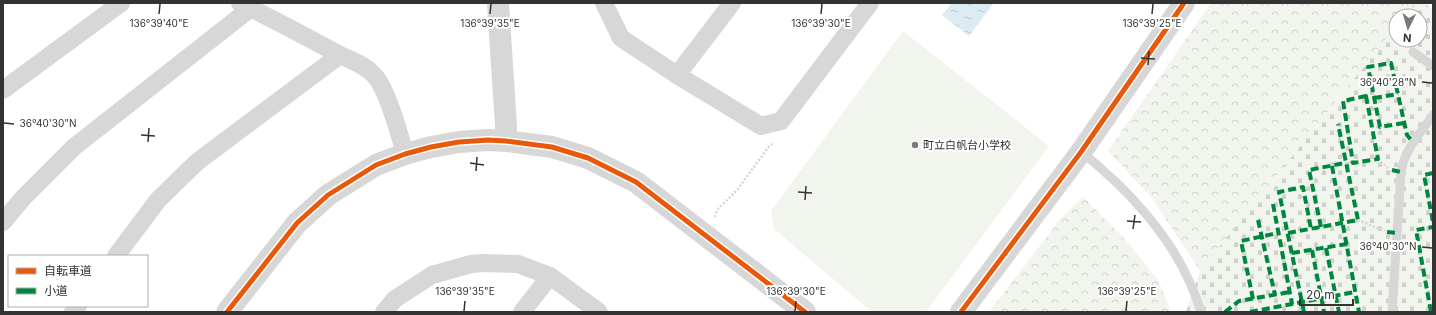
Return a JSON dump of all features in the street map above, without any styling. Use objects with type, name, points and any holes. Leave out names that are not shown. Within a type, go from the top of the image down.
[{"type":"street","points":[[3,90],[121,3]]},
{"type":"street","points":[[498,3],[506,141]]},
{"type":"street","points":[[604,3],[621,38],[677,75],[761,126],[780,120],[870,3]]},
{"type":"street","points":[[677,75],[732,3]]},
{"type":"street","points":[[962,312],[1081,152],[1184,3]]},
{"type":"street","points":[[3,222],[23,198],[74,147],[245,6],[362,65],[375,75],[385,93],[405,154]]},
{"type":"street","points":[[117,255],[158,200],[197,162],[340,55]]},
{"type":"street","points":[[227,312],[297,224],[328,195],[376,165],[405,154],[459,142],[488,140],[552,147],[588,158],[636,182],[799,310]]},
{"type":"street","points":[[384,312],[395,299],[432,275],[472,264],[518,264],[550,276],[599,312]]},
{"type":"street","points":[[522,312],[550,276]]},
{"type":"lane","points":[[1412,52],[1433,66]]},
{"type":"lane","points":[[1392,312],[1401,171],[1404,158],[1410,147],[1433,115]]},
{"type":"lane","points":[[1081,152],[1091,159],[1138,204],[1159,230],[1174,252],[1189,279],[1202,312]]},
{"type":"path","points":[[1372,127],[1380,127]]},
{"type":"path","points":[[715,222],[717,210],[738,189],[770,145],[774,144]]},
{"type":"path","points":[[1378,159],[1392,170]]},
{"type":"path","points":[[1345,163],[1354,163]]},
{"type":"path","points":[[1358,220],[1387,232]]},
{"type":"green space","points":[[1211,3],[1415,3],[1411,8],[1388,8],[1388,37],[1200,271],[1152,198],[1108,151]]},
{"type":"green space","points":[[1415,3],[1423,3],[1433,9],[1433,312],[1186,312],[1200,271],[1388,37],[1388,48],[1428,48],[1428,8],[1411,8]]},
{"type":"green space","points":[[903,31],[1049,146],[926,312],[872,312],[774,229],[771,211]]},
{"type":"green space","points":[[1083,197],[1125,239],[1158,280],[1171,312],[989,312],[1061,218]]},
{"type":"water","points":[[952,3],[994,3],[969,36],[942,15]]},
{"type":"marked path","points":[[1404,123],[1380,127],[1368,67],[1391,63],[1407,135],[1413,142]]},
{"type":"marked path","points":[[1374,98],[1398,94]]},
{"type":"marked path","points":[[1366,96],[1378,159],[1353,163],[1343,101],[1366,96]]},
{"type":"marked path","points":[[1288,233],[1358,220],[1338,124]]},
{"type":"marked path","points":[[1321,227],[1309,170],[1345,163]]},
{"type":"marked path","points":[[1332,166],[1359,312]]},
{"type":"marked path","points":[[1392,170],[1401,172]]},
{"type":"marked path","points":[[1433,173],[1424,175],[1433,222]]},
{"type":"marked path","points":[[1304,312],[1279,192],[1303,187],[1311,229]]},
{"type":"marked path","points":[[1273,204],[1292,304]]},
{"type":"marked path","points":[[1258,220],[1275,295]]},
{"type":"marked path","points":[[1431,312],[1416,230],[1433,227]]},
{"type":"marked path","points":[[1387,232],[1397,233]]},
{"type":"marked path","points":[[1253,299],[1241,241],[1278,233]]},
{"type":"marked path","points":[[1292,253],[1347,244]]},
{"type":"marked path","points":[[1326,248],[1339,312]]},
{"type":"marked path","points":[[1312,250],[1324,312]]},
{"type":"marked path","points":[[1225,312],[1239,301],[1290,292]]},
{"type":"marked path","points":[[1250,312],[1355,292]]},
{"type":"cycle path","points":[[961,312],[1081,152],[1184,3]]},
{"type":"cycle path","points":[[227,312],[297,223],[328,195],[376,165],[405,154],[459,142],[488,140],[552,147],[588,158],[636,182],[805,312]]},
{"type":"place","name":"町立白帆台小学校","points":[[915,145]]}]
